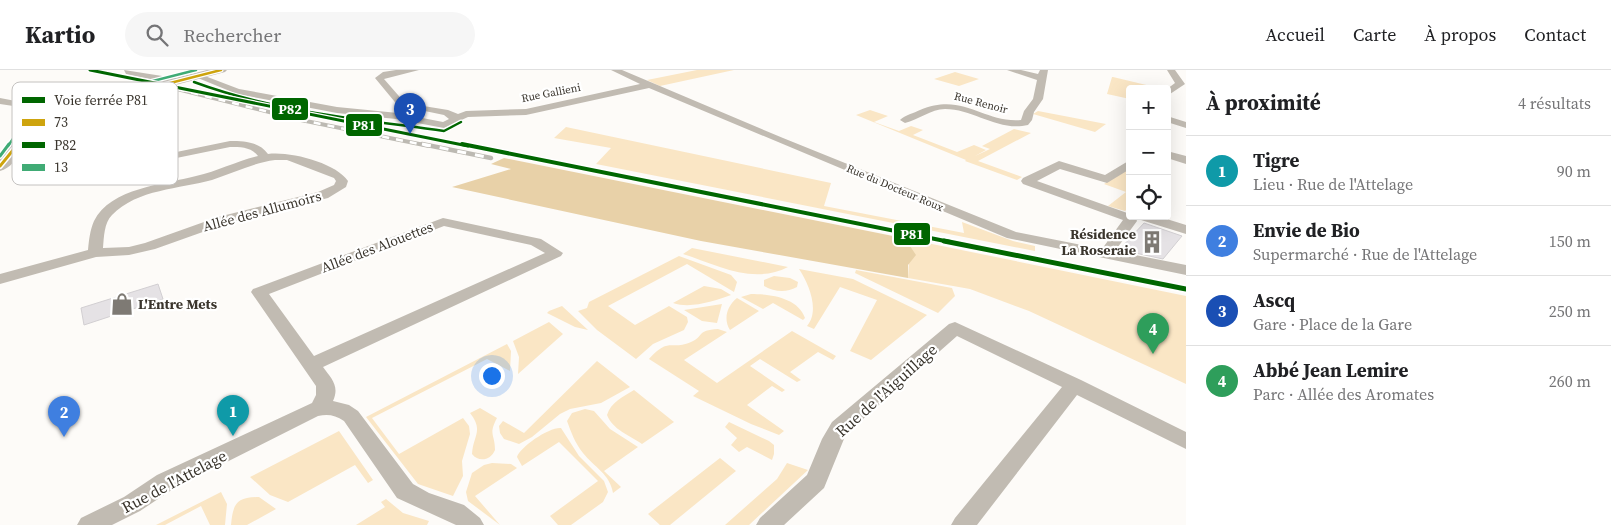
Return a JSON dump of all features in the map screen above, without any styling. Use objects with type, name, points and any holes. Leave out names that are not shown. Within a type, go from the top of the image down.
[{"type":"street","points":[[128,70],[129,72],[175,81]]},
{"type":"street","points":[[171,82],[221,70]]},
{"type":"street","points":[[412,108],[402,105],[379,78],[382,75],[415,70]]},
{"type":"street","name":"Rue du Docteur Roux","points":[[614,70],[981,224],[1026,239],[1186,270]]},
{"type":"street","points":[[1011,70],[1042,74]]},
{"type":"street","points":[[1171,70],[1180,84],[1171,90]]},
{"type":"street","name":"Rue Renoir","points":[[905,120],[946,106],[1000,122],[1024,123],[1026,114],[1040,96],[1042,74]]},
{"type":"street","points":[[197,76],[237,91],[342,111],[396,116],[444,125],[458,117]]},
{"type":"street","name":"Rue Gallieni","points":[[458,117],[470,113],[526,112],[649,85]]},
{"type":"street","points":[[396,116],[412,108],[419,107],[458,117]]},
{"type":"street","name":"Allée des Allumoirs","points":[[178,156],[236,144],[258,148],[265,157]]},
{"type":"street","points":[[0,166],[12,152]]},
{"type":"street","points":[[1171,155],[1186,160]]},
{"type":"street","name":"Allée des Allumoirs","points":[[0,279],[95,253],[140,249],[223,220],[324,195],[336,190],[342,183],[342,180],[338,175],[293,158],[265,157],[206,178],[178,185]]},
{"type":"street","points":[[1028,181],[1059,165],[1106,180],[1126,166]]},
{"type":"street","points":[[1028,181],[1129,218],[1130,221],[1106,254]]},
{"type":"street","name":"Allée des Allumoirs","points":[[95,253],[98,226],[105,214],[116,205],[140,194],[177,185]]},
{"type":"street","points":[[1155,220],[1186,230]]},
{"type":"street","name":"Allée des Alouettes","points":[[312,364],[556,253],[536,242],[443,222],[259,292],[327,387],[326,395],[320,408]]},
{"type":"street","name":"Rue de l'Aiguillage","points":[[768,525],[816,481],[832,439],[839,428],[955,328],[1074,386]]},
{"type":"street","points":[[962,525],[1074,386],[1186,441]]},
{"type":"street","points":[[320,408],[332,408],[348,414],[409,494],[458,512],[472,525]]},
{"type":"street","name":"Rue de l'Attelage","points":[[89,525],[132,504],[165,482],[320,408]]},
{"type":"shaded area","points":[[697,70],[734,70],[660,86],[647,80]]},
{"type":"shaded area","points":[[955,72],[979,79],[959,86],[934,79]]},
{"type":"shaded area","points":[[1112,77],[1146,85],[1126,85],[1126,98],[1107,94]]},
{"type":"shaded area","points":[[870,110],[888,116],[874,122],[899,131],[911,126],[923,130],[913,135],[957,152],[974,145],[986,150],[975,156],[990,149],[982,146],[1014,129],[1031,133],[978,161],[1022,177],[1017,180],[965,161],[856,115]]},
{"type":"shaded area","points":[[1038,111],[1106,124],[1095,132],[1033,114]]},
{"type":"shaded area","points":[[566,127],[831,183],[824,206],[964,233],[962,222],[1013,241],[1035,246],[1035,251],[596,164],[611,148],[554,138]]},
{"type":"shaded area","points":[[504,158],[893,236],[910,246],[916,255],[908,265],[908,278],[701,241],[452,187],[511,169],[491,164]]},
{"type":"shaded area","points":[[1126,170],[1126,192],[1104,184]]},
{"type":"shaded area","points":[[1126,192],[1125,211],[1108,206]]},
{"type":"shaded area","points":[[893,236],[1186,296],[1186,384],[1029,311],[970,289],[908,278],[910,246]]},
{"type":"shaded area","points":[[692,248],[788,267],[775,272],[748,274],[722,268],[683,254]]},
{"type":"shaded area","points":[[679,256],[731,275],[737,282],[734,292],[687,264],[608,306],[635,325],[669,306],[687,317],[688,322],[684,330],[653,344],[636,359],[597,330],[578,311],[587,308],[589,302]]},
{"type":"shaded area","points":[[799,269],[853,279],[927,315],[871,360],[850,351],[877,300],[840,287],[814,329],[807,326],[813,313],[813,305],[806,282]]},
{"type":"shaded area","points":[[856,270],[952,288],[955,296],[938,313],[855,273]]},
{"type":"shaded area","points":[[774,276],[790,278],[798,282],[797,287],[780,291],[764,286],[764,280]]},
{"type":"shaded area","points":[[704,286],[721,289],[731,295],[695,305],[673,303]]},
{"type":"shaded area","points":[[751,294],[774,296],[790,301],[796,305],[805,318],[803,320],[773,303],[763,309],[741,297]]},
{"type":"shaded area","points":[[737,298],[759,311],[730,330],[727,313]]},
{"type":"shaded area","points":[[722,304],[717,323],[702,321],[684,310]]},
{"type":"shaded area","points":[[562,306],[588,330],[575,327],[547,313]]},
{"type":"shaded area","points":[[549,322],[563,334],[518,374],[519,357],[513,341]]},
{"type":"shaded area","points":[[718,329],[727,332],[684,360],[717,383],[792,331],[836,356],[833,360],[818,352],[790,372],[801,380],[797,382],[760,359],[750,366],[785,390],[782,392],[772,386],[747,405],[784,431],[779,435],[751,424],[693,396],[699,391],[649,359],[661,348],[684,344],[695,340],[703,332]]},
{"type":"shaded area","points":[[507,344],[511,351],[510,371],[487,359],[372,418],[399,454],[463,418],[469,426],[470,434],[462,461],[463,476],[453,496],[418,484],[366,417]]},
{"type":"shaded area","points":[[597,361],[630,387],[601,403],[570,409],[560,414],[532,437],[519,444],[504,439],[500,433],[499,426],[503,421],[524,433]]},
{"type":"shaded area","points":[[634,390],[674,422],[642,444],[613,425],[607,415],[614,403]]},
{"type":"shaded area","points":[[480,408],[497,418],[492,431],[495,450],[491,456],[485,459],[478,459],[472,454],[477,429],[470,413]]},
{"type":"shaded area","points":[[585,409],[594,411],[610,429],[638,447],[604,471],[621,487],[613,493],[609,481],[583,453],[567,421],[572,413]]},
{"type":"shaded area","points":[[729,422],[774,445],[772,460],[747,447],[739,452],[731,445],[737,438],[725,427]]},
{"type":"shaded area","points":[[561,428],[579,456],[604,481],[608,492],[603,502],[571,525],[558,525],[550,516],[598,481],[559,442],[522,466],[517,457],[523,448],[536,438],[549,431]]},
{"type":"shaded area","points":[[339,431],[373,480],[368,483],[355,465],[288,502],[270,495],[250,477]]},
{"type":"shaded area","points":[[720,458],[736,471],[670,525],[660,525],[648,514]]},
{"type":"shaded area","points":[[492,463],[511,464],[517,468],[475,496],[500,525],[468,501],[466,492],[472,473],[484,465]]},
{"type":"shaded area","points":[[787,463],[808,470],[749,525],[725,525],[777,479]]},
{"type":"shaded area","points":[[221,492],[227,504],[225,525],[210,525],[201,506],[165,525],[156,525]]},
{"type":"shaded area","points":[[259,497],[276,509],[247,525],[231,525],[237,503],[245,498]]},
{"type":"shaded area","points":[[386,499],[403,513],[429,521],[427,525],[356,525],[385,507],[381,502]]},
{"type":"building","name":"Résidence La Roseraie","points":[[1144,223],[1182,236],[1163,259],[1126,251],[1121,248]]},
{"type":"building","name":"L'Entre Mets","points":[[158,284],[163,299],[84,325],[81,308]]},
{"type":"railway","points":[[137,79],[149,82]]},
{"type":"railway","points":[[178,89],[301,120],[429,146]]},
{"type":"railway","points":[[422,144],[491,158]]},
{"type":"rail line","name":"P81","points":[[90,70],[150,82]]},
{"type":"rail line","name":"P81","points":[[178,88],[1186,289]]},
{"type":"transit line","name":"13","points":[[149,82],[196,70]]},
{"type":"transit line","name":"73","points":[[174,82],[221,70]]},
{"type":"transit line","name":"P82","points":[[194,82],[223,93],[253,101],[317,114],[444,131],[461,122]]},
{"type":"transit line","name":"13","points":[[0,156],[12,138]]},
{"type":"transit line","name":"73","points":[[0,166],[12,152]]},
{"type":"place","name":"Ascq","points":[[410,134]]},
{"type":"place","name":"Résidence La Roseraie","points":[[1152,242]]},
{"type":"place","name":"L'Entre Mets","points":[[122,304]]},
{"type":"place","name":"Abbé Jean Lemire","points":[[1153,354]]},
{"type":"place","name":"Tigre","points":[[233,436]]},
{"type":"place","name":"Envie de Bio","points":[[64,437]]}]
